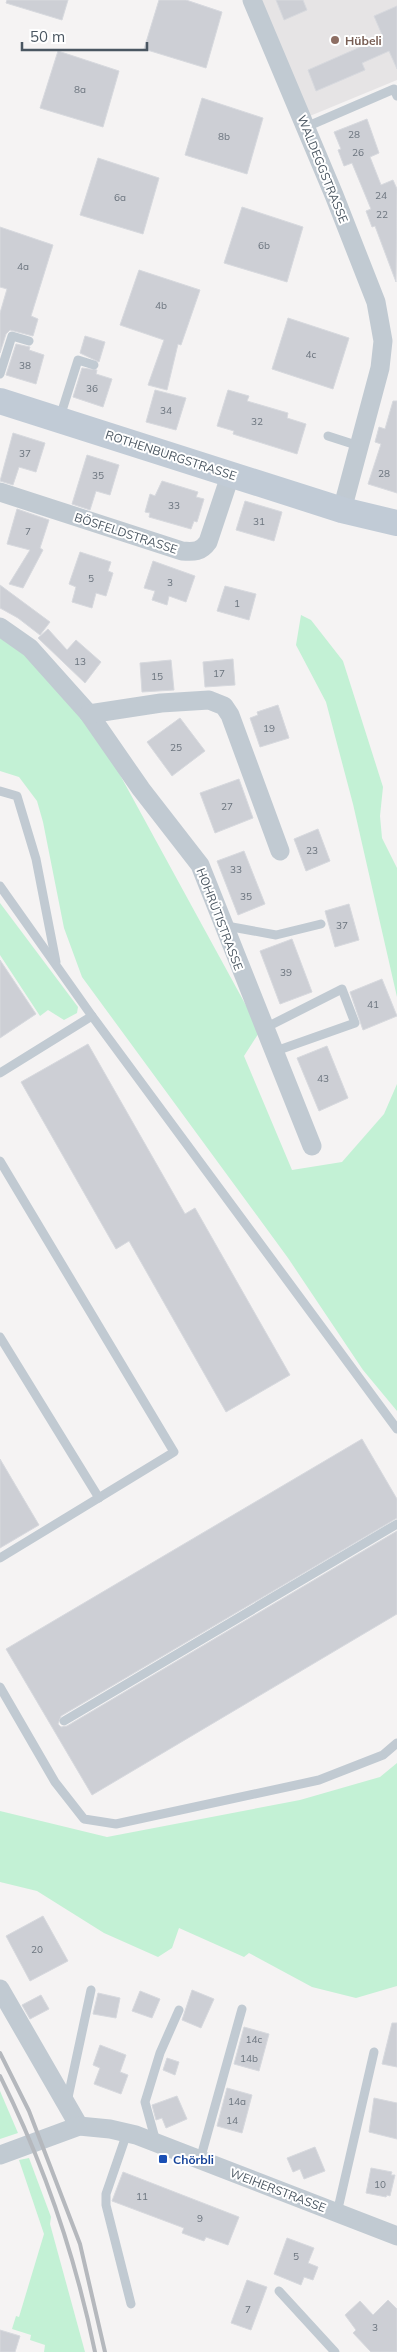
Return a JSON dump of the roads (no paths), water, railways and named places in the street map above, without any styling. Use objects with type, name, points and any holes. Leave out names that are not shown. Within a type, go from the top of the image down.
[{"type":"main road","name":"ROTHENBURGSTRASSE","points":[[0,401],[231,473],[342,510],[397,523]]},
{"type":"main road","name":"ROTHENBURGSTRASSE","points":[[342,510],[397,539]]},
{"type":"street","name":"WALDEGGSTRASSE","points":[[252,0],[306,127],[376,302],[390,342],[380,368],[342,510]]},
{"type":"street","name":"BÖSFELDSTRASSE","points":[[0,492],[182,551],[198,551],[208,542],[231,473]]},
{"type":"street","name":"HOHRÜTISTRASSE","points":[[0,627],[30,648],[89,714],[141,789],[200,865],[263,1029],[312,1146]]},
{"type":"street","points":[[89,714],[161,703],[209,700],[224,706],[230,715],[280,851]]},
{"type":"street","points":[[0,1989],[53,2084],[67,2103],[79,2126],[0,2155]]},
{"type":"street","name":"WEIHERSTRASSE","points":[[79,2126],[127,2133],[156,2143],[397,2236]]},
{"type":"lane","points":[[306,127],[394,89],[397,96]]},
{"type":"lane","points":[[0,374],[12,336],[29,341]]},
{"type":"lane","points":[[59,419],[78,360],[94,365]]},
{"type":"lane","points":[[328,436],[359,446]]},
{"type":"lane","points":[[0,791],[17,796],[36,859],[57,967]]},
{"type":"lane","points":[[0,886],[92,1016],[397,1429]]},
{"type":"lane","points":[[224,931],[232,927],[276,935],[321,924]]},
{"type":"lane","points":[[263,1029],[342,989],[355,1023],[273,1052]]},
{"type":"lane","points":[[0,1073],[92,1016]]},
{"type":"lane","points":[[0,1161],[174,1452],[0,1558]]},
{"type":"lane","points":[[0,1337],[99,1498]]},
{"type":"lane","points":[[64,1721],[397,1524]]},
{"type":"lane","points":[[0,1687],[55,1782],[84,1819],[116,1824],[319,1780],[383,1754],[397,1743]]},
{"type":"lane","points":[[67,2103],[91,1990]]},
{"type":"lane","points":[[200,2160],[242,2009]]},
{"type":"lane","points":[[156,2143],[145,2102],[160,2053],[179,2010]]},
{"type":"lane","points":[[337,2213],[374,2052]]},
{"type":"lane","points":[[127,2133],[106,2194],[106,2205],[131,2304]]},
{"type":"lane","points":[[279,2291],[334,2352]]},
{"type":"railway","points":[[0,2053],[29,2111],[80,2244],[105,2352]]},
{"type":"railway","points":[[0,2076],[31,2143],[68,2245],[95,2352]]},
{"type":"place","name":"Hübeli","points":[[335,40]]},
{"type":"place","name":"Chörbli","points":[[163,2159]]}]
